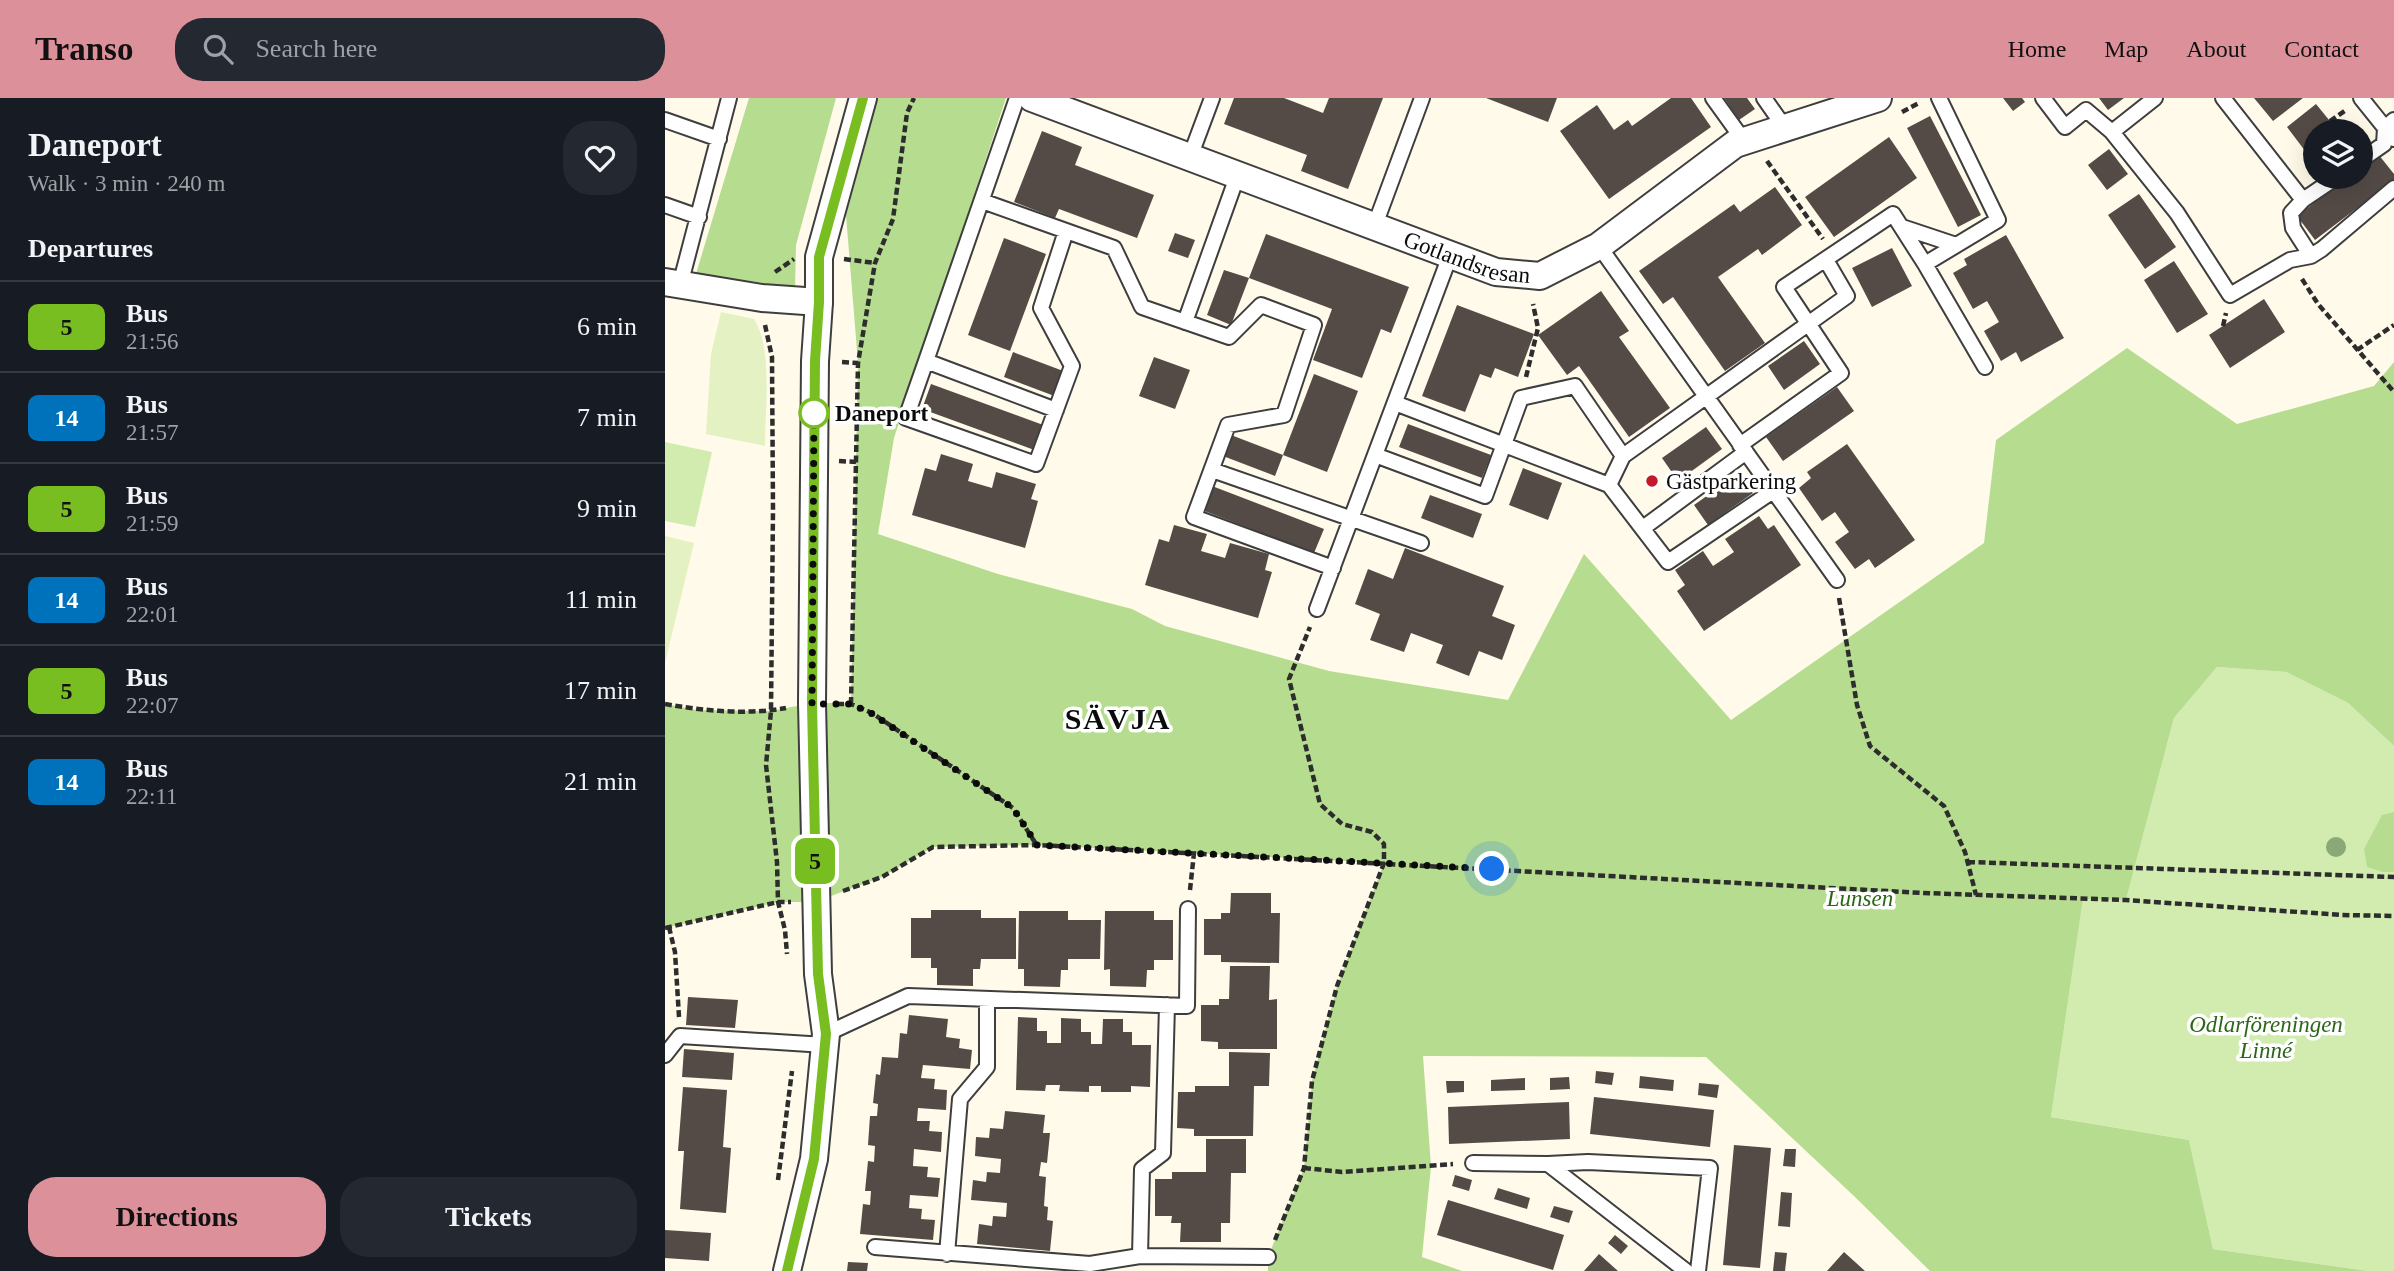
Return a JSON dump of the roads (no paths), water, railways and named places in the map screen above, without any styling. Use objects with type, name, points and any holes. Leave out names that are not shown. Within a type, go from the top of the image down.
[{"type":"street","points":[[787,1271],[814,1159],[826,1040],[818,974],[815,902],[812,704],[815,361],[819,257],[863,98]]},
{"type":"street","name":"Gotlandsresan","points":[[1032,98],[1496,272],[1539,276],[1599,246],[1735,144],[1744,141],[1781,141],[1835,104],[1885,107]]},
{"type":"street","points":[[672,283],[762,298],[819,302]]},
{"type":"lane","points":[[672,283],[699,217],[729,98]]},
{"type":"lane","points":[[1017,98],[906,418],[1035,464],[1072,366],[1041,308],[1066,231]]},
{"type":"lane","points":[[1190,157],[1212,98]]},
{"type":"lane","points":[[1375,225],[1422,98]]},
{"type":"lane","points":[[1713,98],[1744,141]]},
{"type":"lane","points":[[1764,98],[1781,141]]},
{"type":"lane","points":[[1925,264],[1998,220],[1939,98]]},
{"type":"lane","points":[[2043,98],[2065,127],[2086,110],[2112,132],[2177,213],[2230,295],[2290,260],[2311,256],[2394,188]]},
{"type":"lane","points":[[2112,132],[2155,98]]},
{"type":"lane","points":[[2223,98],[2303,200]]},
{"type":"lane","points":[[2361,98],[2391,129],[2383,144],[2373,151]]},
{"type":"lane","points":[[665,120],[719,139]]},
{"type":"lane","points":[[1185,322],[1238,174]]},
{"type":"lane","points":[[2311,256],[2293,228],[2291,213],[2319,189]]},
{"type":"lane","points":[[982,201],[1114,248],[1142,307],[1229,337],[1261,305],[1314,325],[1284,415],[1228,425],[1194,517],[1333,568]]},
{"type":"lane","points":[[665,205],[699,217]]},
{"type":"lane","points":[[1643,528],[1841,373],[1784,287],[1893,214],[1985,367]]},
{"type":"lane","points":[[1902,227],[1956,245]]},
{"type":"lane","points":[[1599,246],[1837,580]]},
{"type":"lane","points":[[1317,609],[1451,253]]},
{"type":"lane","points":[[1609,485],[1623,456],[1847,296],[1830,257]]},
{"type":"lane","points":[[926,360],[1056,410]]},
{"type":"lane","points":[[1375,455],[1485,496],[1521,398],[1575,386],[1623,456]]},
{"type":"lane","points":[[1395,402],[1609,485],[1668,562],[1773,491]]},
{"type":"lane","points":[[1212,470],[1421,543]]},
{"type":"lane","points":[[665,1055],[680,1036],[796,1044],[826,1040],[908,996],[1187,1006],[1188,909]]},
{"type":"lane","points":[[947,1254],[960,1099],[987,1067],[987,999]]},
{"type":"lane","points":[[1140,1256],[1142,1169],[1163,1153],[1167,1005]]},
{"type":"lane","points":[[1473,1163],[1588,1162],[1710,1168],[1698,1271]]},
{"type":"lane","points":[[1548,1164],[1686,1271]]},
{"type":"lane","points":[[875,1247],[1090,1264],[1140,1256],[1268,1257]]},
{"type":"place","name":"Daneport","points":[[814,413]]},
{"type":"place","name":"Gästparkering","points":[[1652,481]]},
{"type":"district","name":"SÄVJA","points":[[1118,718]]},
{"type":"park label","name":"Lunsen","points":[[1860,898]]},
{"type":"park label","name":"Odlarföreningen Linné","points":[[2266,1037]]}]
